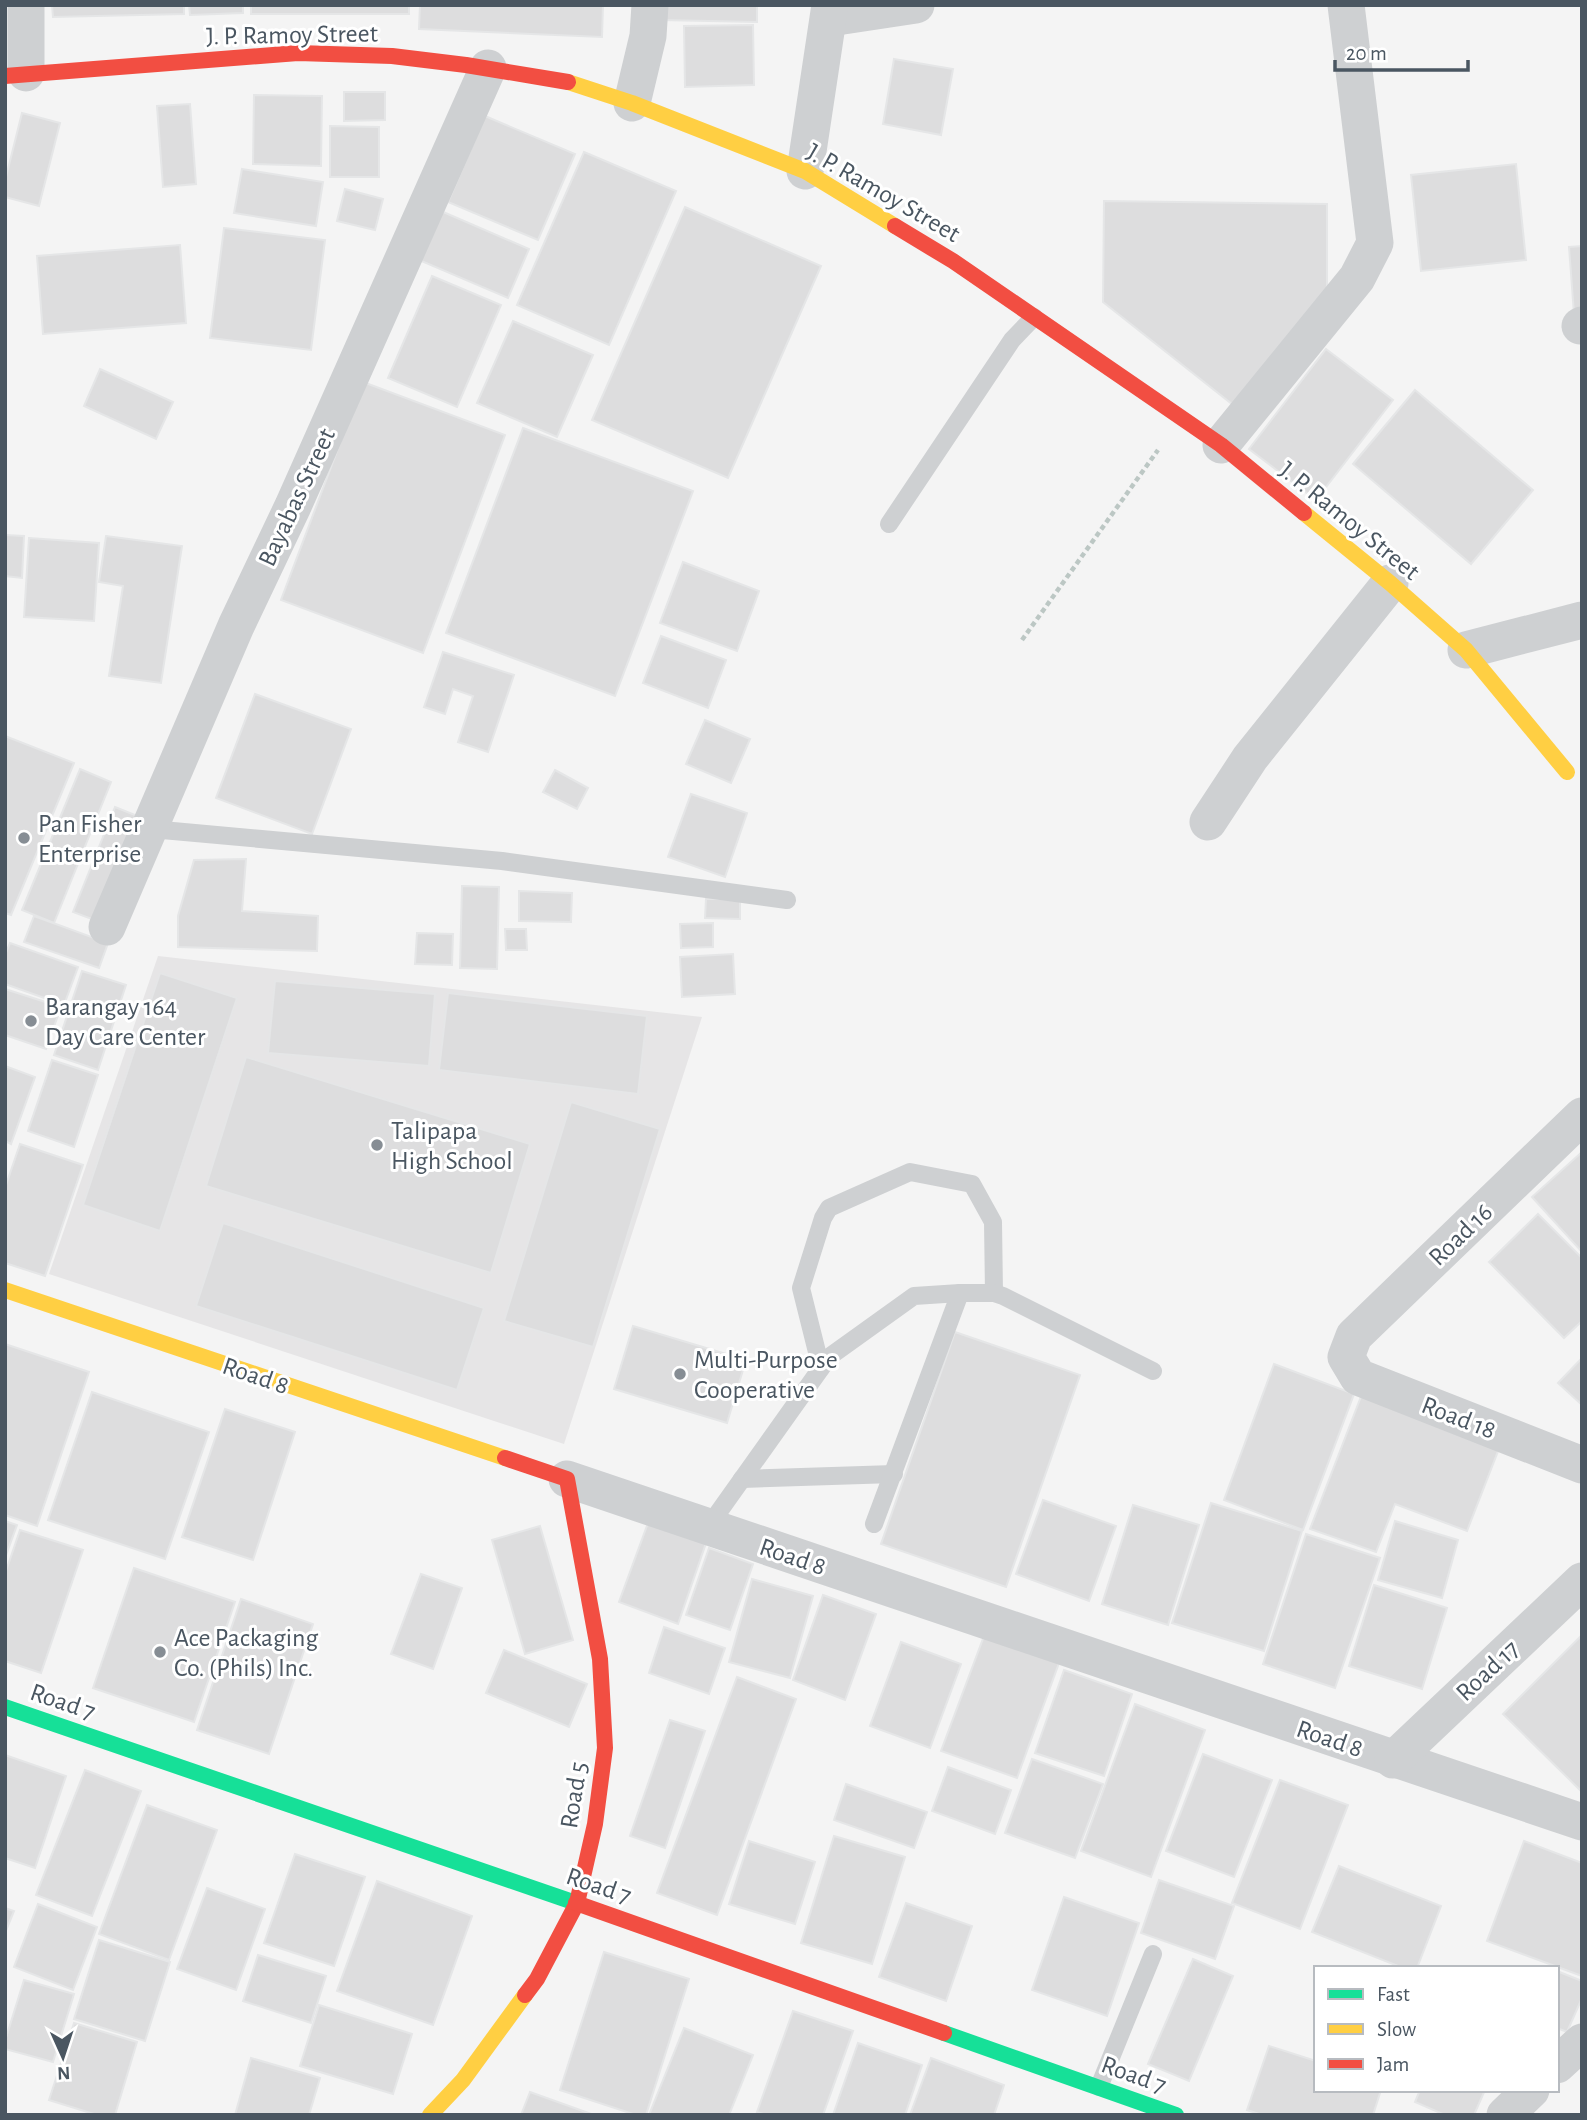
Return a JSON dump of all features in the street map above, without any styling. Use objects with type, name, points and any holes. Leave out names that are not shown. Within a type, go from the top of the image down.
[{"type":"street","points":[[16,75],[26,5]]},
{"type":"street","points":[[632,103],[648,36],[650,5]]},
{"type":"street","points":[[805,171],[830,12],[916,5]]},
{"type":"street","points":[[1221,446],[1357,278],[1375,243],[1346,5]]},
{"type":"street","name":"J. P. Ramoy Street","points":[[16,75],[298,52],[392,57],[488,68],[565,81],[632,103],[805,171],[953,261],[1221,446],[1390,583],[1466,650],[1567,772]]},
{"type":"street","name":"Bayabas Street","points":[[107,928],[236,626],[293,506],[488,68]]},
{"type":"street","points":[[1208,822],[1250,758],[1390,583]]},
{"type":"street","points":[[1466,650],[1582,620]]},
{"type":"street","name":"Road 16","points":[[1346,1357],[1354,1336],[1582,1116]]},
{"type":"street","name":"Road 8","points":[[5,1290],[1582,1822]]},
{"type":"street","name":"Road 18","points":[[1346,1357],[1358,1377],[1582,1465]]},
{"type":"street","name":"Road 5","points":[[430,2115],[463,2080],[537,1979],[577,1903],[595,1824],[605,1748],[600,1659],[567,1479]]},
{"type":"street","name":"Road 17","points":[[1393,1760],[1582,1581]]},
{"type":"street","name":"Road 7","points":[[5,1707],[577,1903],[1176,2115]]},
{"type":"street","points":[[1559,2063],[1582,2042]]},
{"type":"street","points":[[1505,2115],[1529,2092]]},
{"type":"lane","points":[[889,524],[1012,340],[1034,317]]},
{"type":"lane","points":[[151,829],[502,861],[787,900]]},
{"type":"lane","points":[[821,1368],[801,1288],[823,1217],[829,1208],[895,1177],[910,1172],[972,1184],[993,1222],[994,1293]]},
{"type":"lane","points":[[874,1524],[960,1293]]},
{"type":"lane","points":[[708,1527],[829,1357],[914,1296],[994,1293],[1153,1371]]},
{"type":"lane","points":[[742,1479],[894,1474]]},
{"type":"lane","points":[[1099,2087],[1153,1954]]},
{"type":"path","points":[[1022,640],[1180,418]]},
{"type":"shaded area","name":"Talipapa High School","points":[[158,956],[702,1017],[564,1444],[49,1274]]},
{"type":"building","points":[[52,5],[184,5],[184,14],[53,17]]},
{"type":"building","points":[[189,5],[243,5],[243,13],[190,15]]},
{"type":"building","points":[[251,5],[409,5],[409,14],[251,14]]},
{"type":"building","points":[[420,5],[603,5],[602,37],[419,29]]},
{"type":"building","points":[[661,5],[757,5],[757,22],[660,20]]},
{"type":"building","points":[[753,25],[754,85],[685,87],[684,26]]},
{"type":"building","points":[[894,59],[953,69],[941,135],[883,124]]},
{"type":"building","points":[[344,92],[385,92],[385,120],[344,121]]},
{"type":"building","points":[[254,95],[322,96],[321,166],[253,164]]},
{"type":"building","points":[[190,104],[196,184],[163,187],[157,106]]},
{"type":"building","points":[[22,113],[60,123],[39,206],[5,197],[5,181]]},
{"type":"building","points":[[485,116],[575,154],[538,240],[448,202]]},
{"type":"building","points":[[330,126],[379,127],[379,177],[330,177]]},
{"type":"building","points":[[584,152],[676,191],[609,345],[517,305]]},
{"type":"building","points":[[1516,164],[1526,260],[1421,271],[1411,175]]},
{"type":"building","points":[[242,169],[323,182],[316,226],[234,213]]},
{"type":"building","points":[[345,189],[383,199],[375,230],[337,221]]},
{"type":"building","points":[[1104,201],[1327,204],[1327,295],[1237,408],[1103,302]]},
{"type":"building","points":[[685,207],[821,266],[728,478],[592,420]]},
{"type":"building","points":[[434,208],[529,249],[508,298],[412,257]]},
{"type":"building","points":[[224,228],[325,240],[311,350],[210,338]]},
{"type":"building","points":[[180,245],[186,323],[43,334],[37,256]]},
{"type":"building","points":[[1582,246],[1582,314],[1574,314],[1569,247]]},
{"type":"building","points":[[432,276],[501,305],[457,407],[388,378]]},
{"type":"building","points":[[513,321],[593,355],[557,437],[477,403]]},
{"type":"building","points":[[1326,349],[1393,400],[1316,500],[1249,449]]},
{"type":"building","points":[[100,369],[173,402],[156,439],[84,406]]},
{"type":"building","points":[[363,382],[505,435],[423,653],[281,600]]},
{"type":"building","points":[[1415,390],[1533,490],[1471,564],[1353,464]]},
{"type":"building","points":[[523,428],[693,491],[615,696],[446,633]]},
{"type":"building","points":[[5,535],[24,536],[22,578],[5,576]]},
{"type":"building","points":[[106,536],[182,546],[161,683],[109,676],[123,586],[99,582]]},
{"type":"building","points":[[29,538],[99,543],[94,621],[24,617]]},
{"type":"building","points":[[683,562],[759,591],[737,651],[660,623]]},
{"type":"building","points":[[661,636],[726,660],[708,708],[643,683]]},
{"type":"building","points":[[443,652],[514,675],[488,752],[458,742],[473,696],[453,689],[445,714],[424,707]]},
{"type":"building","points":[[255,694],[351,729],[312,834],[216,798]]},
{"type":"building","points":[[705,720],[750,739],[731,783],[686,764]]},
{"type":"building","name":"Pan Fisher Enterprise","points":[[5,736],[74,763],[11,915],[5,913]]},
{"type":"building","points":[[80,769],[111,782],[54,923],[22,910]]},
{"type":"building","points":[[555,770],[588,788],[577,809],[543,792]]},
{"type":"building","points":[[691,794],[747,813],[725,877],[668,857]]},
{"type":"building","points":[[115,807],[140,817],[97,921],[73,912]]},
{"type":"building","points":[[246,859],[242,911],[318,916],[317,951],[178,947],[178,916],[194,860]]},
{"type":"building","points":[[462,886],[499,887],[497,969],[460,968]]},
{"type":"building","points":[[519,891],[572,893],[571,922],[519,921]]},
{"type":"building","points":[[706,899],[740,899],[740,919],[705,918]]},
{"type":"building","points":[[34,916],[108,943],[99,968],[24,942]]},
{"type":"building","points":[[713,923],[713,947],[681,948],[680,924]]},
{"type":"building","points":[[505,929],[526,929],[527,950],[506,950]]},
{"type":"building","points":[[417,933],[453,934],[452,965],[415,964]]},
{"type":"building","points":[[10,943],[78,967],[64,1005],[5,984],[5,955]]},
{"type":"building","points":[[733,954],[735,994],[682,997],[680,957]]},
{"type":"building","points":[[82,971],[126,985],[98,1070],[54,1055]]},
{"type":"building","points":[[160,973],[237,998],[160,1231],[83,1205]]},
{"type":"building","points":[[275,981],[435,994],[429,1066],[268,1053]]},
{"type":"building","name":"Barangay 164 Day Care Center","points":[[5,989],[61,1007],[46,1049],[5,1035]]},
{"type":"building","points":[[448,993],[647,1016],[638,1094],[439,1070]]},
{"type":"building","points":[[246,1057],[530,1144],[491,1273],[206,1186]]},
{"type":"building","points":[[52,1060],[98,1075],[74,1147],[28,1131]]},
{"type":"building","points":[[5,1066],[35,1077],[11,1144],[5,1141]]},
{"type":"building","points":[[571,1102],[660,1129],[593,1347],[504,1321]]},
{"type":"building","points":[[20,1144],[83,1165],[45,1276],[5,1263],[5,1188]]},
{"type":"building","points":[[1582,1152],[1582,1252],[1532,1197]]},
{"type":"building","points":[[1538,1214],[1582,1258],[1582,1321],[1564,1338],[1489,1262]]},
{"type":"building","points":[[223,1223],[484,1308],[457,1390],[196,1306]]},
{"type":"building","name":"Multi-Purpose Cooperative","points":[[633,1326],[746,1360],[727,1423],[614,1389]]},
{"type":"building","points":[[955,1332],[1080,1375],[1006,1587],[881,1544]]},
{"type":"building","points":[[5,1344],[89,1372],[37,1526],[5,1515]]},
{"type":"building","points":[[1582,1358],[1582,1405],[1558,1383]]},
{"type":"building","points":[[1274,1364],[1354,1394],[1303,1530],[1224,1500]]},
{"type":"building","points":[[92,1392],[209,1432],[165,1559],[48,1520]]},
{"type":"building","points":[[1362,1394],[1500,1446],[1467,1531],[1395,1504],[1376,1552],[1310,1529]]},
{"type":"building","points":[[225,1409],[295,1432],[253,1560],[182,1537]]},
{"type":"building","points":[[1043,1500],[1116,1526],[1089,1601],[1016,1574]]},
{"type":"building","points":[[1211,1503],[1302,1531],[1264,1651],[1172,1623]]},
{"type":"building","points":[[1133,1505],[1199,1525],[1168,1625],[1102,1604]]},
{"type":"building","points":[[5,1521],[17,1525],[5,1558]]},
{"type":"building","points":[[1395,1521],[1458,1540],[1442,1598],[1378,1580]]},
{"type":"building","points":[[648,1523],[706,1543],[678,1624],[619,1602]]},
{"type":"building","points":[[540,1526],[573,1640],[525,1654],[492,1540]]},
{"type":"building","points":[[20,1530],[83,1550],[41,1673],[5,1661],[5,1574]]},
{"type":"building","points":[[1306,1534],[1380,1558],[1335,1688],[1263,1664]]},
{"type":"building","points":[[709,1548],[753,1564],[730,1630],[686,1615]]},
{"type":"building","points":[[134,1568],[235,1602],[194,1722],[93,1688]]},
{"type":"building","points":[[421,1574],[462,1588],[433,1669],[391,1654]]},
{"type":"building","points":[[752,1579],[813,1596],[790,1678],[729,1662]]},
{"type":"building","points":[[1374,1585],[1447,1608],[1422,1689],[1349,1666]]},
{"type":"building","points":[[823,1595],[876,1614],[845,1700],[793,1680]]},
{"type":"building","points":[[241,1599],[313,1624],[269,1754],[197,1730]]},
{"type":"building","points":[[664,1627],[725,1648],[709,1694],[649,1673]]},
{"type":"building","points":[[1582,1635],[1582,1792],[1503,1714]]},
{"type":"building","points":[[984,1636],[1059,1663],[1017,1778],[941,1751]]},
{"type":"building","points":[[901,1642],[961,1664],[930,1748],[870,1726]]},
{"type":"building","points":[[504,1650],[587,1684],[569,1727],[486,1693]]},
{"type":"building","points":[[1064,1670],[1132,1694],[1104,1776],[1035,1753]]},
{"type":"building","points":[[737,1677],[796,1699],[717,1915],[657,1893]]},
{"type":"building","points":[[1135,1704],[1205,1730],[1151,1877],[1081,1851]]},
{"type":"building","points":[[670,1720],[705,1731],[665,1848],[630,1836]]},
{"type":"building","points":[[1203,1754],[1272,1780],[1234,1877],[1166,1851]]},
{"type":"building","points":[[5,1755],[66,1776],[35,1868],[5,1858]]},
{"type":"building","points":[[1032,1759],[1103,1784],[1075,1858],[1005,1833]]},
{"type":"building","points":[[948,1767],[1011,1790],[995,1834],[932,1811]]},
{"type":"building","points":[[85,1770],[141,1791],[92,1916],[36,1895]]},
{"type":"building","points":[[1280,1780],[1348,1805],[1300,1929],[1232,1903]]},
{"type":"building","points":[[846,1784],[927,1812],[914,1848],[834,1820]]},
{"type":"building","points":[[147,1805],[217,1830],[169,1960],[99,1934]]},
{"type":"building","points":[[834,1836],[905,1857],[872,1964],[801,1943]]},
{"type":"building","points":[[749,1841],[815,1862],[795,1924],[729,1904]]},
{"type":"building","points":[[1524,1841],[1582,1863],[1582,1976],[1487,1941]]},
{"type":"building","points":[[295,1854],[365,1877],[334,1966],[264,1943]]},
{"type":"building","points":[[1339,1866],[1441,1906],[1418,1966],[1398,1966],[1312,1932]]},
{"type":"building","points":[[1159,1880],[1234,1906],[1215,1959],[1141,1933]]},
{"type":"building","points":[[377,1881],[472,1916],[433,2025],[337,1991]]},
{"type":"building","points":[[207,1888],[265,1909],[236,1990],[177,1969]]},
{"type":"building","points":[[1064,1897],[1139,1923],[1107,2016],[1032,1990]]},
{"type":"building","points":[[906,1903],[972,1926],[946,2001],[879,1977]]},
{"type":"building","points":[[38,1904],[97,1927],[73,1990],[14,1967]]},
{"type":"building","points":[[5,1908],[14,1911],[5,1933]]},
{"type":"building","points":[[99,1940],[170,1962],[145,2041],[74,2019]]},
{"type":"building","points":[[604,1952],[689,1979],[646,2115],[636,2115],[560,2090]]},
{"type":"building","points":[[258,1955],[326,1976],[311,2023],[243,2001]]},
{"type":"building","points":[[1193,1959],[1233,1976],[1189,2081],[1148,2064]]},
{"type":"building","points":[[1559,1972],[1582,1981],[1582,1998],[1567,2032],[1559,2029]]},
{"type":"building","points":[[24,1980],[74,1994],[53,2062],[5,2049],[5,2041]]},
{"type":"building","points":[[319,2005],[412,2034],[393,2094],[300,2066]]},
{"type":"building","points":[[793,2011],[853,2031],[823,2115],[766,2115],[757,2112]]},
{"type":"building","points":[[74,2023],[137,2042],[115,2115],[97,2115],[49,2100]]},
{"type":"building","points":[[684,2028],[753,2055],[729,2115],[649,2115]]},
{"type":"building","points":[[858,2043],[922,2065],[905,2115],[833,2115]]},
{"type":"building","points":[[1269,2046],[1314,2060],[1314,2092],[1380,2092],[1373,2115],[1262,2115],[1247,2110]]},
{"type":"building","points":[[251,2058],[320,2078],[309,2115],[235,2115]]},
{"type":"building","points":[[931,2058],[1004,2085],[994,2115],[910,2115]]},
{"type":"building","points":[[530,2092],[594,2115],[521,2115]]},
{"type":"building","points":[[1419,2092],[1484,2092],[1474,2115],[1445,2115],[1415,2102]]},
{"type":"traffic: fast","points":[[5,1707],[576,1903]]},
{"type":"traffic: fast","points":[[944,2033],[1176,2115]]},
{"type":"traffic: slow","points":[[568,82],[632,103],[805,171],[895,226]]},
{"type":"traffic: slow","points":[[1304,513],[1466,650],[1567,772]]},
{"type":"traffic: slow","points":[[5,1290],[505,1458]]},
{"type":"traffic: slow","points":[[430,2115],[463,2080],[525,1995]]},
{"type":"traffic: jam","points":[[5,76],[298,53],[392,56],[568,82]]},
{"type":"traffic: jam","points":[[895,226],[953,261],[1221,445],[1304,513]]},
{"type":"traffic: jam","points":[[505,1458],[567,1479],[600,1659],[605,1748],[595,1824],[577,1903],[537,1979],[525,1995]]},
{"type":"traffic: jam","points":[[576,1903],[944,2033]]},
{"type":"place","name":"Pan Fisher Enterprise","points":[[24,838]]},
{"type":"place","name":"Barangay 164 Day Care Center","points":[[31,1021]]},
{"type":"place","name":"Talipapa High School","points":[[377,1145]]},
{"type":"place","name":"Multi-Purpose Cooperative","points":[[680,1374]]},
{"type":"place","name":"Ace Packaging Co. (Phils) Inc.","points":[[160,1652]]}]
